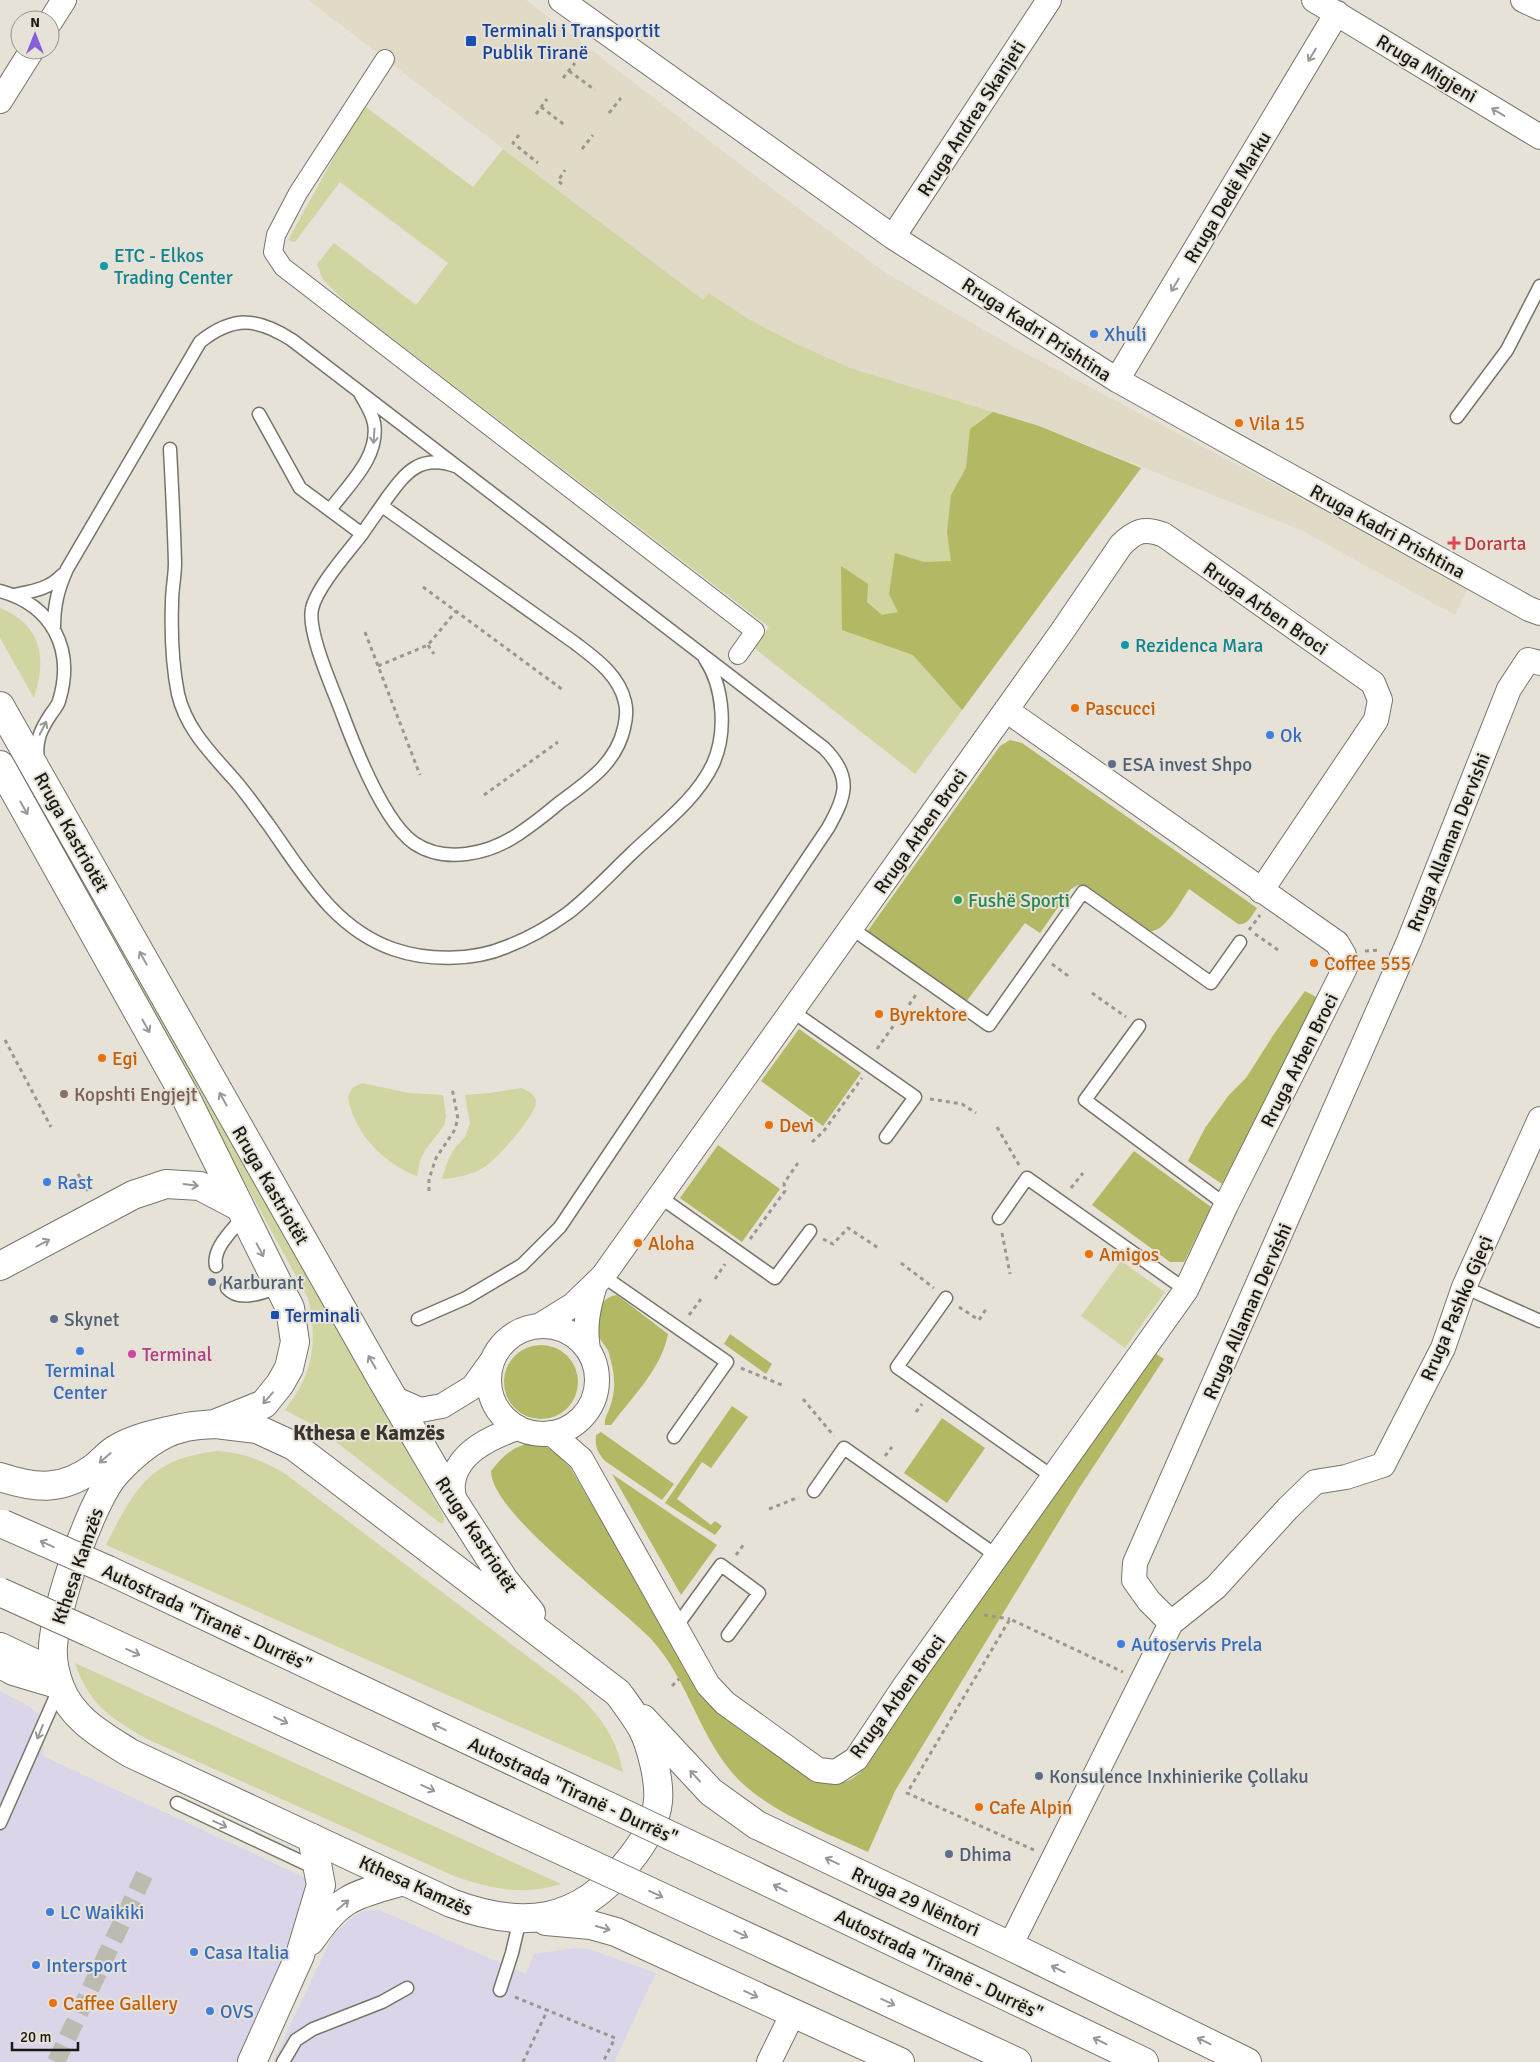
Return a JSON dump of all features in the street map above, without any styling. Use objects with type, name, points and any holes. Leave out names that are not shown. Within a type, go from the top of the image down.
[{"type":"main road","name":"Rruga Kastriotët","points":[[0,706],[454,1502],[504,1580],[562,1650]]},
{"type":"main road","name":"Rruga Kastriotët","points":[[0,765],[186,1098],[290,1308],[295,1342],[289,1368],[280,1384],[264,1404],[216,1424]]},
{"type":"main road","points":[[0,1266],[133,1195],[166,1184],[200,1186],[241,1212]]},
{"type":"main road","name":"Kthesa Kamzës","points":[[216,1424],[257,1429],[294,1446],[618,1693],[642,1728],[657,1776],[658,1800],[655,1818],[643,1842],[618,1875],[603,1890],[567,1911],[549,1916],[520,1919],[474,1912],[403,1881],[130,1753],[97,1732],[74,1713],[57,1680],[53,1644],[56,1621],[90,1519],[102,1493],[115,1474],[151,1442],[182,1428],[216,1424]]},
{"type":"main road","points":[[0,1477],[27,1484],[50,1487],[74,1480],[94,1467],[114,1450],[139,1438],[182,1428]]},
{"type":"main road","name":"Autostrada \"Tiranë - Durrës\"","points":[[1,1523],[108,1570],[1144,2062]]},
{"type":"main road","points":[[0,1592],[1017,2062]]},
{"type":"main road","points":[[0,1646],[57,1680]]},
{"type":"main road","name":"Rruga 29 Nëntori","points":[[618,1693],[711,1792],[757,1825],[1248,2062]]},
{"type":"main road","points":[[252,2062],[300,1955],[321,1885],[312,1838]]},
{"type":"main road","points":[[300,1955],[322,1924],[344,1902],[403,1881]]},
{"type":"main road","points":[[520,1919],[591,1925],[616,1932],[900,2062]]},
{"type":"street","name":"Rruga Kadri Prishtina","points":[[561,0],[893,236],[1117,380],[1528,609],[1540,613]]},
{"type":"street","name":"Rruga Andrea Skanjeti","points":[[893,236],[1049,0]]},
{"type":"street","name":"Rruga Migjeni","points":[[1314,0],[1540,137]]},
{"type":"street","points":[[1524,0],[1540,8]]},
{"type":"street","name":"Rruga Dedë Marku","points":[[1117,380],[1337,13]]},
{"type":"street","points":[[385,59],[298,194],[276,235],[273,252],[283,267],[755,631],[738,655]]},
{"type":"street","points":[[2,94],[25,60]]},
{"type":"street","name":"Rruga Arben Broci","points":[[539,1326],[573,1305],[599,1280],[1006,710],[1121,545],[1130,536],[1141,531],[1152,531],[1164,535],[1366,677],[1374,683],[1380,700],[1376,720],[1261,891]]},
{"type":"street","name":"Rruga Allaman Dervishi","points":[[1171,1623],[1149,1601],[1134,1580],[1135,1563],[1405,948],[1509,688],[1534,661]]},
{"type":"street","points":[[1006,710],[1337,943],[1344,955]]},
{"type":"street","name":"Rruga Arben Broci","points":[[551,1433],[581,1458],[708,1685],[725,1703],[818,1770],[836,1772],[856,1758],[1186,1290],[1226,1204],[1345,968],[1344,955]]},
{"type":"street","name":"Rruga Pashko Gjeçi","points":[[1171,1623],[1216,1587],[1288,1508],[1315,1482],[1346,1477],[1383,1465],[1443,1348],[1464,1287],[1540,1119]]},
{"type":"street","name":"Rruga Arben Broci","points":[[581,1458],[589,1408],[595,1393],[597,1378],[585,1334],[586,1321],[599,1280]]},
{"type":"street","name":"Rruga Arben Broci","points":[[393,1398],[420,1410],[442,1406],[473,1387],[491,1362],[498,1348],[509,1337],[523,1329],[539,1326],[558,1328],[575,1336],[588,1349]]},
{"type":"street","points":[[491,1362],[488,1378],[493,1400],[505,1419],[518,1428]]},
{"type":"street","name":"Rruga Arben Broci","points":[[518,1428],[534,1434],[551,1433],[566,1429],[579,1420],[589,1408]]},
{"type":"street","points":[[454,1502],[453,1482],[459,1465],[470,1452],[497,1435],[518,1428]]},
{"type":"street","points":[[1010,1946],[1171,1623]]},
{"type":"street","points":[[0,1666],[14,1674],[57,1680]]},
{"type":"street","points":[[769,2062],[793,2013]]},
{"type":"lane","points":[[1457,416],[1507,350],[1540,286]]},
{"type":"lane","points":[[40,775],[36,748],[40,730],[59,702],[64,676],[63,651],[54,627],[54,608],[58,590],[67,569],[200,342],[213,332],[230,324],[248,322],[263,324],[292,340],[824,748],[837,761],[843,777],[843,793],[838,810],[828,828],[560,1227],[522,1265],[466,1298],[418,1319]]},
{"type":"lane","points":[[330,510],[370,457],[375,439],[374,422],[358,391]]},
{"type":"lane","points":[[259,414],[300,488],[362,534]]},
{"type":"lane","points":[[170,448],[175,566],[172,640],[179,697],[187,719],[207,750],[243,790],[320,898],[341,920],[366,936],[392,949],[421,956],[450,957],[477,955],[504,948],[539,931],[568,913],[594,890],[693,793],[713,764],[719,742],[720,702],[709,665],[700,653]]},
{"type":"lane","points":[[382,506],[576,643],[602,664],[616,680],[625,702],[626,719],[622,738],[613,757],[598,774],[517,835],[498,845],[476,852],[454,855],[434,852],[416,844],[402,834],[393,821],[378,796],[349,733],[318,649],[311,609],[319,592],[362,534],[382,506],[404,476],[428,463],[442,462],[462,469]]},
{"type":"lane","points":[[14,595],[38,590],[54,583],[67,569]]},
{"type":"lane","points":[[0,591],[14,595],[37,608],[54,627]]},
{"type":"lane","points":[[851,928],[989,1025],[1083,892],[1211,983],[1240,942]]},
{"type":"lane","points":[[792,1011],[915,1097],[886,1137]]},
{"type":"lane","points":[[1139,1026],[1085,1100],[1226,1204]]},
{"type":"lane","points":[[999,1218],[1027,1178],[1186,1290]]},
{"type":"lane","points":[[660,1197],[775,1278],[810,1231]]},
{"type":"lane","points":[[216,1266],[215,1260],[219,1248],[241,1212]]},
{"type":"lane","points":[[599,1280],[727,1362],[674,1437]]},
{"type":"lane","points":[[226,1288],[232,1294],[241,1296],[280,1287]]},
{"type":"lane","points":[[1464,1287],[1540,1321]]},
{"type":"lane","points":[[946,1298],[897,1367],[1053,1477]]},
{"type":"lane","points":[[814,1490],[844,1448],[997,1556]]},
{"type":"lane","points":[[676,1627],[721,1565],[759,1592],[728,1635]]},
{"type":"lane","points":[[0,1823],[57,1680]]},
{"type":"lane","points":[[177,1803],[319,1870]]},
{"type":"lane","points":[[500,1990],[512,1953],[520,1919]]},
{"type":"lane","points":[[283,2062],[296,2040],[313,2029],[382,2002],[407,1988]]},
{"type":"path","points":[[563,78],[575,63]]},
{"type":"path","points":[[569,70],[595,90]]},
{"type":"path","points":[[609,113],[621,98]]},
{"type":"path","points":[[536,114],[547,99]]},
{"type":"path","points":[[541,107],[566,126]]},
{"type":"path","points":[[614,107],[619,110]]},
{"type":"path","points":[[582,149],[593,134]]},
{"type":"path","points":[[519,135],[513,143],[538,162]]},
{"type":"path","points":[[586,144],[590,147]]},
{"type":"path","points":[[562,184],[558,180],[566,170]]},
{"type":"path","points":[[423,587],[563,690]]},
{"type":"path","points":[[378,666],[428,645],[456,611]]},
{"type":"path","points":[[365,632],[420,775]]},
{"type":"path","points":[[428,645],[434,654]]},
{"type":"path","points":[[484,795],[558,742]]},
{"type":"path","points":[[1249,930],[1281,952]]},
{"type":"path","points":[[1344,955],[1361,951],[1385,951],[1405,948]]},
{"type":"path","points":[[1039,955],[1071,978]]},
{"type":"path","points":[[1092,992],[1139,1026]]},
{"type":"path","points":[[812,1142],[823,1132],[864,1075],[867,1063],[894,1025]]},
{"type":"path","points":[[5,1040],[52,1127]]},
{"type":"path","points":[[429,1191],[429,1179],[436,1158],[454,1131],[458,1119],[452,1088]]},
{"type":"path","points":[[915,1097],[962,1104],[976,1113]]},
{"type":"path","points":[[997,1126],[1027,1178]]},
{"type":"path","points":[[715,1278],[735,1250],[746,1245],[785,1191],[784,1183],[798,1163]]},
{"type":"path","points":[[999,1218],[1010,1274]]},
{"type":"path","points":[[810,1231],[833,1244],[848,1228],[880,1249]]},
{"type":"path","points":[[727,1362],[782,1385]]},
{"type":"path","points":[[803,1398],[844,1448]]},
{"type":"path","points":[[769,1509],[814,1490]]},
{"type":"path","points":[[1053,1859],[907,1794],[1010,1619],[1142,1681]]},
{"type":"path","points":[[500,1990],[615,2038],[603,2062]]},
{"type":"path","points":[[523,2062],[548,2009]]},
{"type":"shaded area","points":[[308,0],[526,0],[783,197],[886,273],[1008,344],[1469,587],[1455,615],[1301,530],[1039,426],[850,368],[750,320],[709,293],[703,301]]},
{"type":"shaded area","points":[[0,1691],[30,1707],[45,1719],[43,1756],[321,1885],[252,2062],[0,2062]]},
{"type":"shaded area","points":[[379,1910],[526,1974],[534,1954],[575,1948],[589,1949],[656,1973],[614,2062],[273,2062],[333,1935],[355,1915],[365,1911]]},
{"type":"green space","points":[[363,105],[473,187],[503,149],[703,300],[709,293],[750,320],[795,343],[850,368],[1039,426],[1141,468],[915,774],[754,648],[769,627],[349,305],[323,280],[317,264],[334,243],[416,305],[448,263],[340,182],[295,242],[288,240]]},
{"type":"green space","points":[[993,412],[1039,426],[1141,468],[962,710],[913,655],[842,630],[841,566],[868,584],[867,602],[882,615],[898,612],[889,594],[895,553],[924,562],[951,561],[947,532],[951,495],[966,468],[970,429]]},
{"type":"green space","points":[[0,608],[14,615],[25,624],[33,633],[38,644],[40,669],[34,698],[0,638]]},
{"type":"green space","points":[[0,727],[444,1517],[443,1523],[440,1523],[317,1427],[285,1410],[298,1390],[309,1365],[313,1332],[308,1298],[0,734]]},
{"type":"green space","points":[[1010,740],[1022,743],[1257,908],[1251,917],[1247,922],[1238,924],[1189,889],[1166,922],[1161,927],[1150,931],[1087,886],[1078,885],[1071,889],[1040,933],[1025,923],[966,1002],[867,932],[1000,746]]},
{"type":"green space","points":[[1305,991],[1318,998],[1222,1184],[1188,1161],[1205,1128],[1229,1095],[1246,1078],[1274,1034]]},
{"type":"green space","points":[[799,1029],[861,1073],[823,1126],[761,1081]]},
{"type":"green space","points":[[362,1083],[409,1093],[443,1095],[446,1117],[444,1126],[425,1150],[420,1161],[417,1176],[393,1164],[372,1146],[364,1135],[351,1110],[348,1097],[352,1088]]},
{"type":"green space","points":[[521,1088],[533,1095],[536,1103],[529,1118],[507,1146],[492,1162],[476,1172],[465,1176],[442,1179],[448,1160],[455,1148],[465,1137],[470,1124],[465,1095]]},
{"type":"green space","points":[[718,1145],[780,1189],[742,1242],[680,1198]]},
{"type":"green space","points":[[1134,1151],[1211,1207],[1184,1262],[1170,1262],[1092,1205]]},
{"type":"green space","points":[[1121,1261],[1165,1292],[1125,1348],[1081,1316]]},
{"type":"green space","points":[[617,1295],[668,1334],[660,1358],[647,1380],[611,1425],[605,1425],[614,1394],[614,1377],[609,1353],[596,1331],[595,1324],[601,1305],[605,1300]]},
{"type":"green space","points":[[730,1334],[772,1364],[766,1374],[724,1344]]},
{"type":"green space","points":[[541,1345],[555,1348],[567,1356],[575,1368],[578,1382],[575,1396],[567,1408],[555,1416],[541,1419],[527,1416],[515,1408],[507,1396],[504,1382],[507,1368],[515,1356],[527,1348]]},
{"type":"green space","points":[[1152,1351],[1164,1359],[1078,1490],[895,1791],[868,1852],[786,1813],[755,1794],[742,1783],[716,1750],[676,1674],[651,1639],[533,1534],[512,1511],[497,1489],[491,1471],[508,1453],[522,1445],[538,1444],[556,1454],[570,1467],[696,1683],[824,1781],[841,1783],[853,1778],[863,1770],[962,1622]]},
{"type":"green space","points":[[732,1406],[748,1417],[711,1468],[702,1462],[677,1499],[711,1525],[715,1521],[722,1526],[715,1535],[665,1503]]},
{"type":"green space","points":[[942,1418],[985,1448],[947,1503],[904,1473]]},
{"type":"green space","points":[[601,1432],[674,1484],[662,1500],[605,1461],[596,1446],[596,1435]]},
{"type":"green space","points":[[218,1451],[236,1453],[252,1458],[284,1473],[576,1693],[593,1710],[612,1738],[623,1772],[106,1545],[126,1507],[147,1479],[160,1469],[176,1461]]},
{"type":"green space","points":[[612,1474],[717,1545],[681,1595]]},
{"type":"green space","points":[[75,1663],[561,1884],[547,1888],[520,1890],[494,1887],[454,1876],[147,1739],[112,1717],[94,1700],[87,1690]]},
{"type":"tunnel","points":[[56,2062],[147,1869]]},
{"type":"place","name":"Terminali i Transportit Publik Tiranë","points":[[471,41]]},
{"type":"place","name":"ETC - Elkos Trading Center","points":[[104,266]]},
{"type":"place","name":"Xhuli","points":[[1094,334]]},
{"type":"place","name":"Vila 15","points":[[1239,423]]},
{"type":"place","name":"Dorarta","points":[[1454,543]]},
{"type":"place","name":"Rezidenca Mara","points":[[1125,645]]},
{"type":"place","name":"Pascucci","points":[[1075,708]]},
{"type":"place","name":"Ok","points":[[1270,735]]},
{"type":"place","name":"ESA invest Shpo","points":[[1112,764]]},
{"type":"place","name":"Fushë Sporti","points":[[958,900]]},
{"type":"place","name":"Coffee 555","points":[[1314,963]]},
{"type":"place","name":"Byrektore","points":[[879,1014]]},
{"type":"place","name":"Egi","points":[[102,1058]]},
{"type":"place","name":"Kopshti Engjejt","points":[[64,1094]]},
{"type":"place","name":"Devi","points":[[769,1125]]},
{"type":"place","name":"Rast","points":[[47,1182]]},
{"type":"place","name":"Aloha","points":[[638,1243]]},
{"type":"place","name":"Amigos","points":[[1089,1254]]},
{"type":"place","name":"Karburant","points":[[212,1282]]},
{"type":"place","name":"Terminali","points":[[275,1315]]},
{"type":"place","name":"Skynet","points":[[54,1319]]},
{"type":"place","name":"Terminal Center","points":[[80,1351]]},
{"type":"place","name":"Terminal","points":[[132,1354]]},
{"type":"place","name":"Autoservis Prela","points":[[1121,1644]]},
{"type":"place","name":"Konsulence Inxhinierike Çollaku","points":[[1039,1776]]},
{"type":"place","name":"Cafe Alpin","points":[[979,1807]]},
{"type":"place","name":"Dhima","points":[[949,1854]]},
{"type":"place","name":"LC Waikiki","points":[[50,1912]]},
{"type":"place","name":"Casa Italia","points":[[194,1952]]},
{"type":"place","name":"Intersport","points":[[36,1965]]},
{"type":"place","name":"Caffee Gallery","points":[[53,2003]]},
{"type":"place","name":"OVS","points":[[210,2011]]},
{"type":"district","name":"Kthesa e Kamzës","points":[[369,1433]]}]
